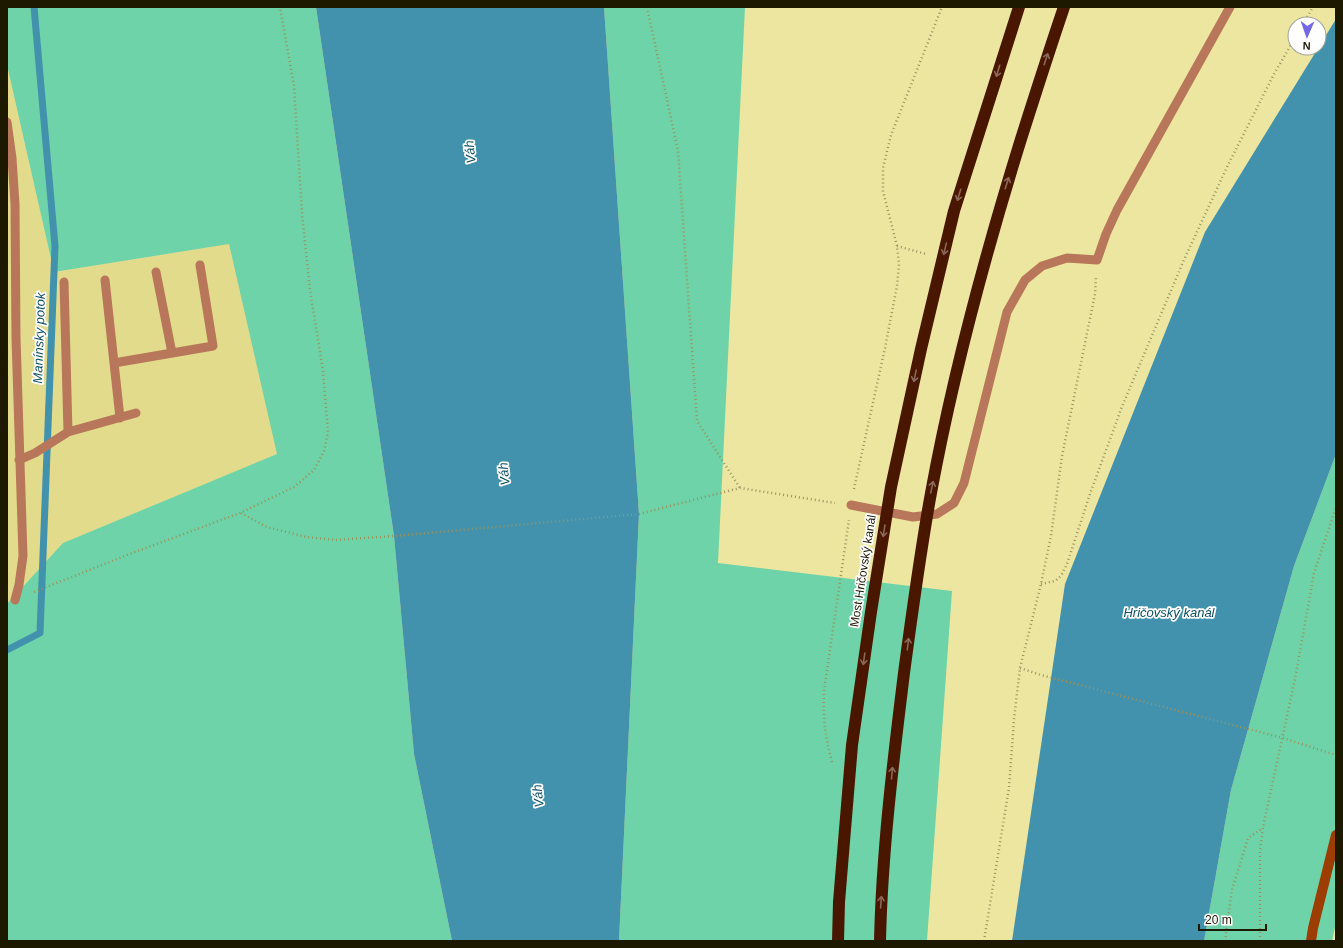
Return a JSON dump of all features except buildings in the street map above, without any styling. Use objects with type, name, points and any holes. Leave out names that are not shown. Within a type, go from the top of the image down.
[{"type":"highway","name":"Most Hričovský kanál","points":[[838,941],[839,902],[852,745],[891,487],[921,349],[954,211],[1019,7]]},
{"type":"highway","points":[[880,941],[881,904],[894,751],[912,616],[931,493],[959,357],[996,221],[1064,7]]},
{"type":"main road","points":[[1311,941],[1312,928],[1336,835]]},
{"type":"lane","points":[[851,505],[913,517],[937,514],[954,503],[964,483],[1007,312],[1025,280],[1042,266],[1067,258],[1097,260],[1106,234],[1117,210],[1230,7]]},
{"type":"lane","points":[[7,122],[12,158],[15,204],[16,338],[23,556],[19,585],[15,600]]},
{"type":"lane","points":[[114,363],[213,346],[200,265]]},
{"type":"lane","points":[[156,272],[172,353]]},
{"type":"lane","points":[[105,280],[120,418]]},
{"type":"lane","points":[[64,282],[68,432]]},
{"type":"lane","points":[[19,460],[35,453],[68,432],[136,414]]},
{"type":"path","points":[[15,600],[127,555],[240,513],[294,487],[314,470],[324,451],[328,432],[323,371],[310,290],[302,214],[294,86],[280,7]]},
{"type":"path","points":[[647,7],[678,151],[697,421],[740,488]]},
{"type":"path","points":[[240,513],[267,527],[306,537],[336,540],[639,514],[740,488],[851,505],[885,348],[899,264],[897,246],[883,191],[883,168],[891,135],[942,7]]},
{"type":"path","points":[[1308,16],[1313,7]]},
{"type":"path","points":[[1041,584],[1055,581],[1061,576],[1067,564],[1090,494],[1121,409],[1183,262],[1227,167],[1274,74],[1287,52]]},
{"type":"path","points":[[984,941],[1010,788],[1014,719],[1020,668],[1041,584],[1051,536],[1062,456],[1095,294],[1097,260]]},
{"type":"path","points":[[1260,941],[1260,866],[1263,827],[1295,679],[1314,573],[1336,507]]},
{"type":"path","points":[[1020,668],[1041,675],[1283,738],[1336,755]]},
{"type":"path","points":[[1225,941],[1232,890],[1248,838],[1263,827]]},
{"type":"shaded area","points":[[7,65],[54,272],[229,244],[278,454],[63,543],[7,604]]},
{"type":"green space","points":[[7,7],[316,7],[394,536],[414,754],[452,941],[7,941],[7,604],[63,543],[277,454],[229,244],[54,272],[7,65]]},
{"type":"green space","points":[[604,7],[745,7],[718,563],[952,591],[927,941],[619,941],[639,514]]},
{"type":"green space","points":[[1336,454],[1336,923],[1332,941],[1204,941],[1231,790],[1294,566]]},
{"type":"water","name":"Váh","points":[[316,7],[604,7],[639,514],[619,941],[452,941],[414,754],[394,536]]},
{"type":"water","name":"Hričovský kanál","points":[[1336,19],[1336,454],[1294,566],[1231,790],[1204,941],[1012,941],[1065,584],[1205,232],[1313,56],[1327,56],[1327,34]]},
{"type":"waterway","name":"Manínsky potok","points":[[7,650],[40,633],[55,246],[34,7]]}]
